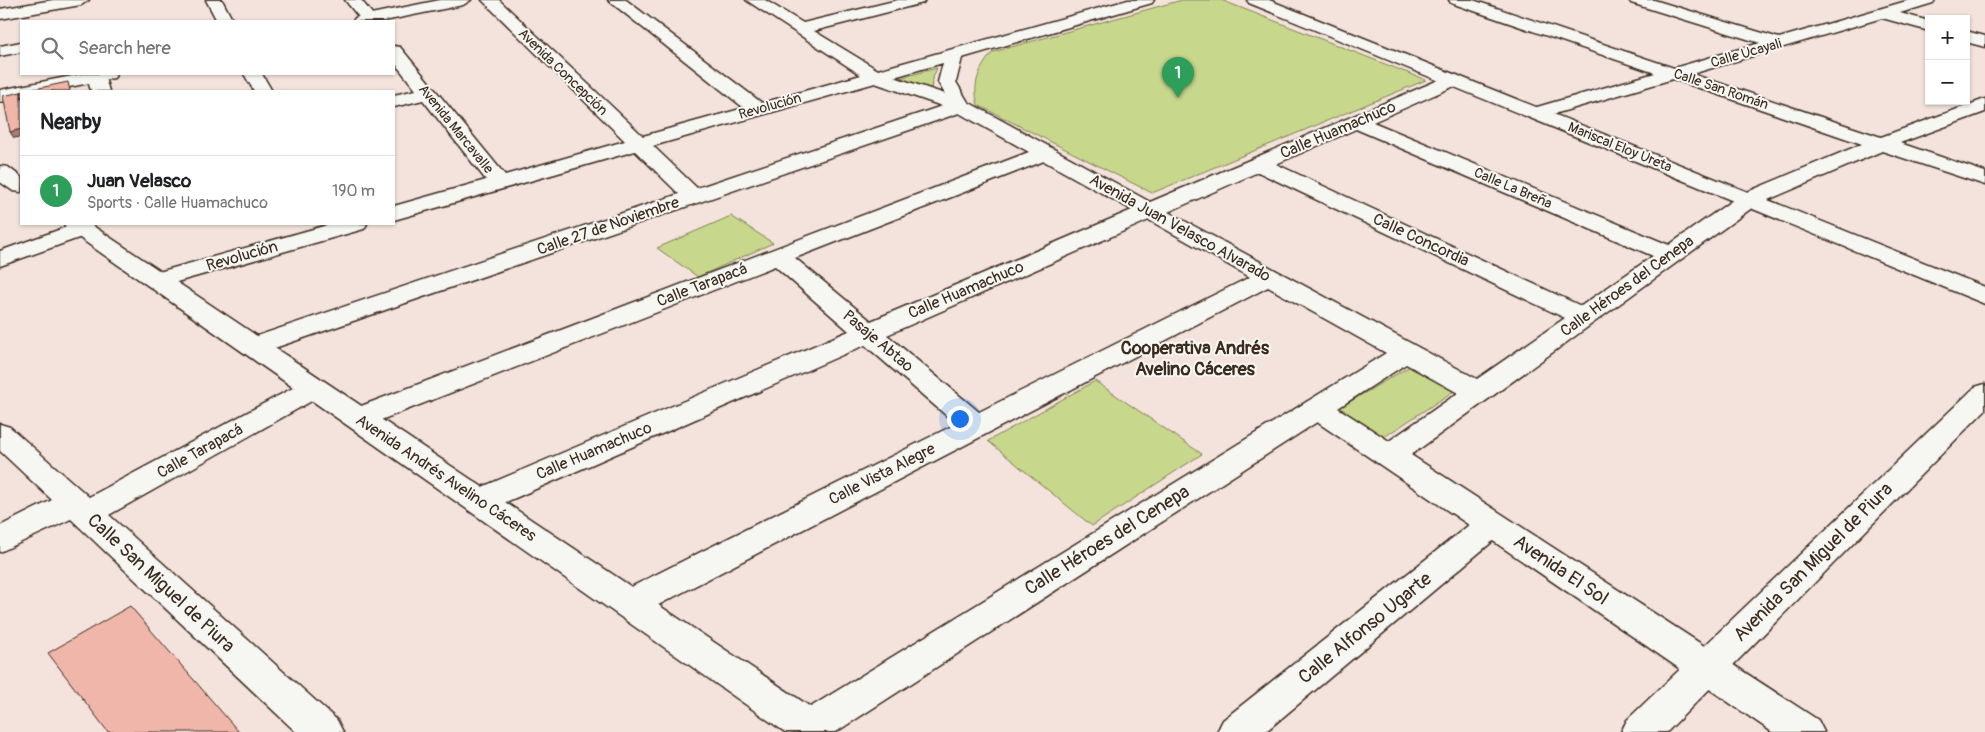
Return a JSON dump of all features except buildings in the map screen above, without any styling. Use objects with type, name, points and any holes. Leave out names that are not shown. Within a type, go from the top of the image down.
[{"type":"street","points":[[214,0],[225,20]]},
{"type":"street","points":[[353,0],[366,20]]},
{"type":"street","points":[[372,20],[464,0]]},
{"type":"street","name":"Avenida Concepción","points":[[490,0],[694,197]]},
{"type":"street","points":[[616,0],[759,110]]},
{"type":"street","name":"Avenida Juan Velasco Alvarado","points":[[754,0],[876,76],[961,106],[1405,353],[1479,392]]},
{"type":"street","points":[[800,29],[917,0]]},
{"type":"street","name":"Revolución","points":[[395,213],[1146,0]]},
{"type":"street","name":"Mariscal Eloy Ureta","points":[[1255,0],[1985,296]]},
{"type":"street","name":"Calle San Román","points":[[1457,0],[1985,179]]},
{"type":"street","name":"Calle Ucayali","points":[[1537,114],[1927,0]]},
{"type":"street","points":[[1649,1],[1780,43]]},
{"type":"street","points":[[0,14],[79,4]]},
{"type":"street","points":[[1882,13],[1925,25]]},
{"type":"street","points":[[1970,37],[1985,42]]},
{"type":"street","points":[[0,51],[20,48]]},
{"type":"street","name":"Avenida Marcavalle","points":[[395,52],[500,183]]},
{"type":"street","points":[[954,54],[947,82],[961,106]]},
{"type":"street","points":[[254,75],[262,90]]},
{"type":"street","points":[[28,90],[100,79]]},
{"type":"street","name":"Calle Huamachuco","points":[[478,500],[1453,80]]},
{"type":"street","points":[[0,96],[20,91]]},
{"type":"street","points":[[395,102],[428,93]]},
{"type":"street","name":"Calle Héroes del Cenepa","points":[[1389,456],[1748,200],[1880,144],[1985,105]]},
{"type":"street","name":"Calle 27 de Noviembre","points":[[254,346],[961,106]]},
{"type":"street","name":"Calle La Breña","points":[[1356,122],[1671,255]]},
{"type":"street","name":"Calle Tarapacá","points":[[358,418],[1046,153]]},
{"type":"street","name":"Calle Concordia","points":[[1258,164],[1583,317]]},
{"type":"street","points":[[0,172],[20,185]]},
{"type":"street","points":[[0,259],[79,226]]},
{"type":"street","name":"Avenida Andrés Avelino Cáceres","points":[[79,226],[813,730]]},
{"type":"street","name":"Revolución","points":[[157,280],[342,226]]},
{"type":"street","name":"Pasaje Abtao","points":[[778,256],[977,426]]},
{"type":"street","name":"Calle Vista Alegre","points":[[629,604],[1269,277]]},
{"type":"street","name":"Calle Héroes del Cenepa","points":[[813,730],[1405,353]]},
{"type":"street","name":"Calle Tarapacá","points":[[0,540],[80,508],[314,388]]},
{"type":"street","name":"Avenida San Miguel de Piura","points":[[1641,732],[1985,393]]},
{"type":"street","name":"Avenida El Sol","points":[[1317,408],[1804,732]]},
{"type":"street","name":"Calle San Miguel de Piura","points":[[0,434],[323,732]]},
{"type":"street","name":"Calle Alfonso Ugarte","points":[[1237,732],[1492,524]]},
{"type":"green space","points":[[1182,0],[1221,0],[1426,80],[1152,193],[978,105],[976,83],[984,64],[993,52]]},
{"type":"green space","points":[[937,68],[932,80],[931,92],[900,78]]},
{"type":"green space","points":[[731,216],[773,243],[698,277],[657,248]]},
{"type":"green space","points":[[1410,366],[1454,391],[1381,439],[1336,410]]},
{"type":"green space","points":[[1095,381],[1202,454],[1092,526],[988,441]]},
{"type":"place","name":"Juan Velasco","points":[[1178,98]]},
{"type":"district","name":"Cooperativa Andrés Avelino Cáceres","points":[[1195,358]]}]
